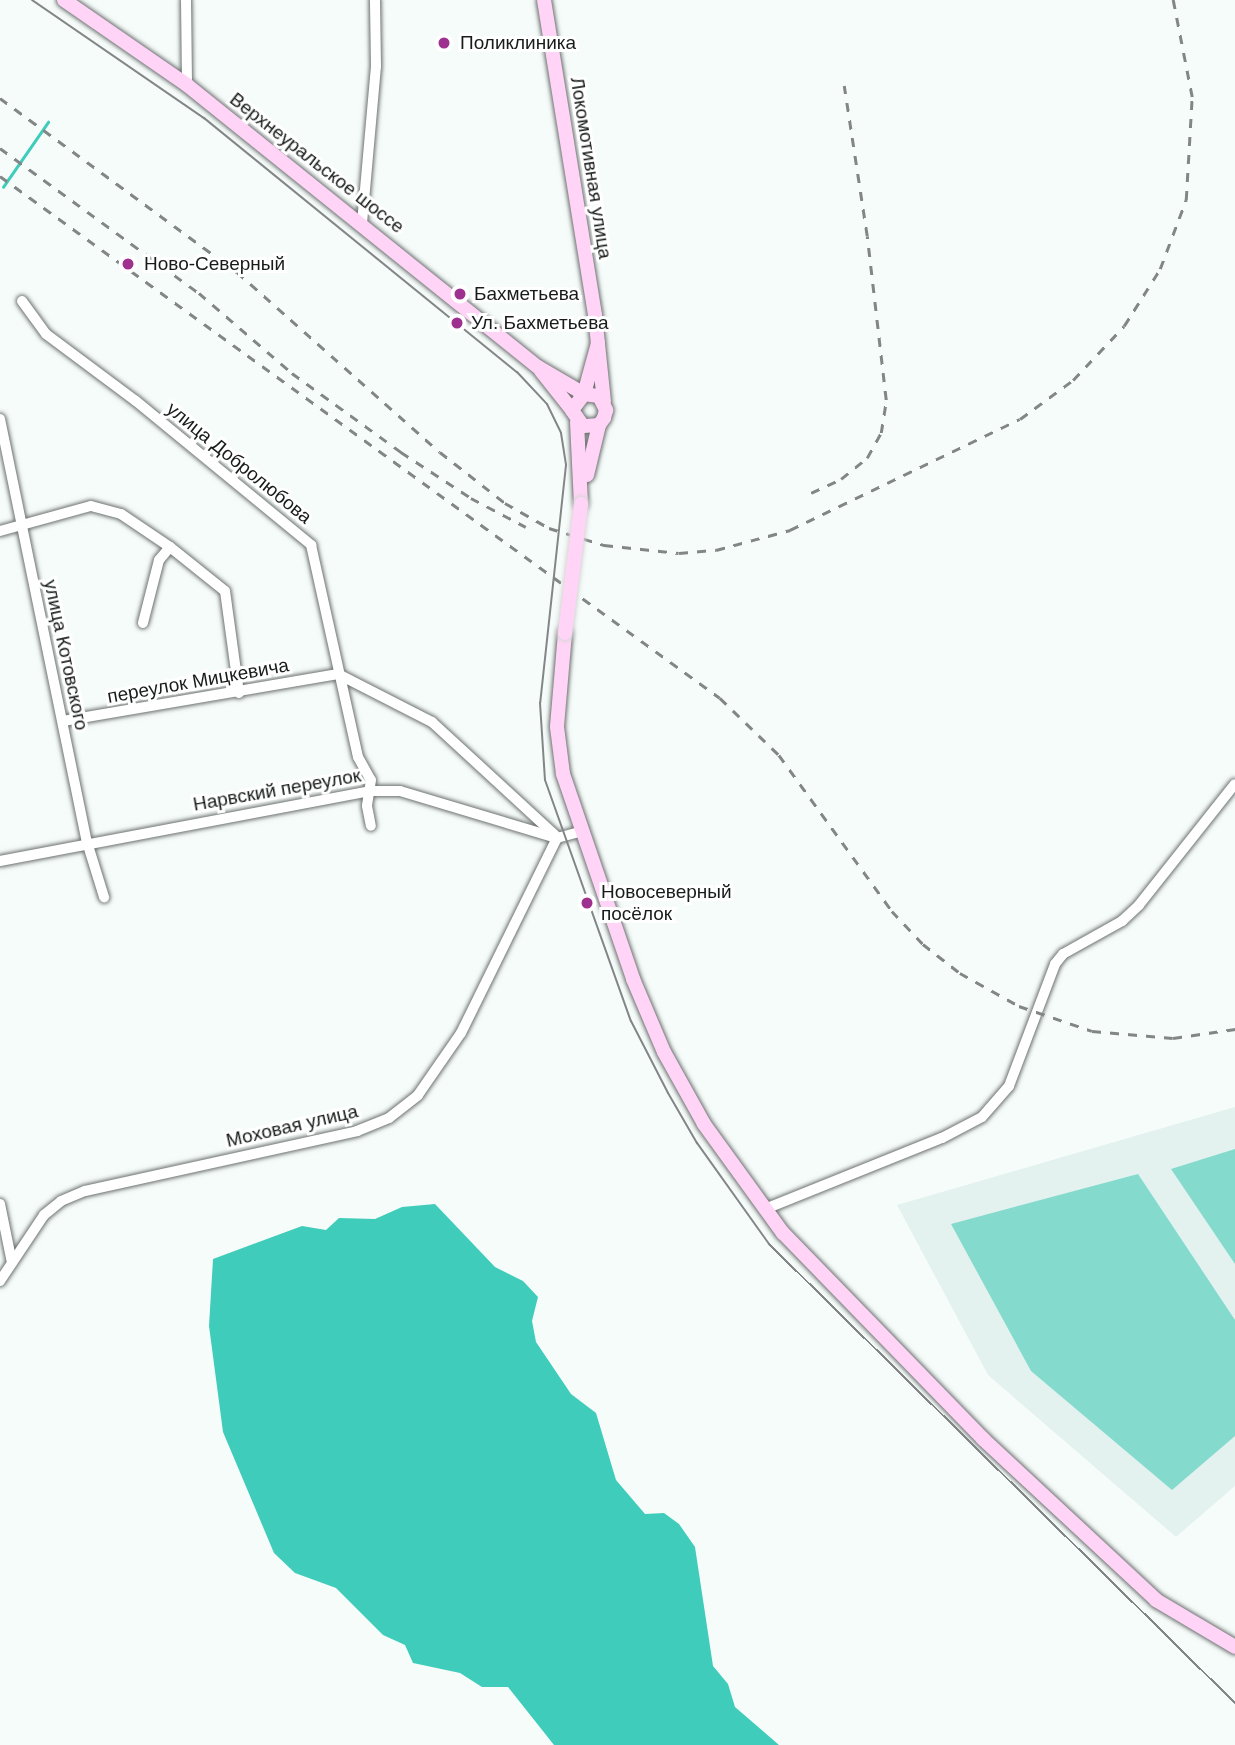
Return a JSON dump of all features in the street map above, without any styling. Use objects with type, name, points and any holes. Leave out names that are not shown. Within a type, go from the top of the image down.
[{"type":"main road","name":"Верхнеуральское шоссе","points":[[64,0],[187,85],[362,223],[538,368]]},
{"type":"main road","name":"Локомотивная улица","points":[[544,0],[598,343],[604,402]]},
{"type":"main road","points":[[581,504],[574,416],[584,394],[598,343]]},
{"type":"main road","points":[[538,368],[604,402],[606,410],[599,425],[581,504],[565,633],[557,727],[563,774],[580,832],[664,1052],[704,1124],[765,1209],[814,1268],[983,1439],[1137,1584],[1175,1614],[1235,1647]]},
{"type":"main road","points":[[538,368],[583,426],[599,425]]},
{"type":"street","points":[[186,0],[187,85]]},
{"type":"street","points":[[362,223],[374,103],[375,0]]},
{"type":"street","name":"улица Добролюбова","points":[[22,301],[46,334],[136,401],[311,545],[358,757],[368,772],[372,791],[367,806],[371,826]]},
{"type":"street","name":"улица Котовского","points":[[0,419],[87,842],[104,897]]},
{"type":"street","points":[[0,531],[90,506],[121,514],[170,547],[225,591],[239,693]]},
{"type":"street","points":[[143,622],[159,560],[170,547]]},
{"type":"street","points":[[338,674],[432,722],[557,838],[580,832]]},
{"type":"street","name":"переулок Мицкевича","points":[[63,721],[338,674]]},
{"type":"street","points":[[765,1209],[953,1134],[982,1117],[1009,1086],[1055,964],[1063,954],[1122,921],[1139,905],[1235,784]]},
{"type":"street","name":"Нарвский переулок","points":[[0,861],[87,842],[372,791],[400,791],[557,838]]},
{"type":"street","name":"Моховая улица","points":[[0,1281],[44,1215],[61,1201],[85,1191],[357,1131],[389,1118],[418,1095],[461,1033],[557,838]]},
{"type":"street","points":[[0,1204],[12,1264]]},
{"type":"shaded area","points":[[1235,1107],[1235,1486],[1176,1537],[988,1375],[897,1205]]},
{"type":"shaded area","points":[[1235,1149],[1235,1264],[1171,1169]]},
{"type":"shaded area","points":[[1138,1174],[1235,1320],[1235,1436],[1172,1490],[1031,1371],[951,1224]]},
{"type":"shaded area","points":[[435,1204],[495,1267],[523,1281],[538,1297],[532,1321],[536,1342],[571,1394],[596,1413],[616,1480],[645,1514],[664,1513],[679,1524],[695,1547],[713,1666],[728,1684],[735,1707],[779,1745],[554,1745],[508,1687],[482,1687],[460,1673],[413,1663],[405,1645],[383,1635],[336,1588],[295,1573],[274,1553],[223,1432],[209,1326],[213,1259],[302,1226],[326,1230],[339,1218],[375,1219],[402,1207]]},
{"type":"waterway","points":[[3,187],[48,122]]},
{"type":"tram line","points":[[32,0],[204,118],[517,372],[547,404],[561,433],[566,465],[540,703],[545,780],[631,1021],[668,1093],[697,1143],[769,1244],[1235,1703]]},
{"type":"railway","points":[[0,98],[237,272],[440,452],[505,503],[549,528],[604,545],[679,553],[716,550],[790,530],[1020,419],[1073,380],[1124,326],[1160,269],[1186,200],[1192,97],[1173,0]]},
{"type":"railway","points":[[811,493],[841,479],[867,458],[881,433],[886,400],[867,236],[844,86]]},
{"type":"railway","points":[[0,148],[199,293],[292,373],[401,452],[471,498],[526,527]]},
{"type":"railway","points":[[0,176],[720,698],[779,755],[892,911],[923,944],[960,973],[1019,1006],[1092,1031],[1173,1038],[1235,1029]]},
{"type":"place","name":"Поликлиника","points":[[444,43]]},
{"type":"place","name":"Ново-Северный","points":[[128,264]]},
{"type":"place","name":"Бахметьева","points":[[460,294]]},
{"type":"place","name":"Ул. Бахметьева","points":[[457,323]]},
{"type":"place","name":"Новосеверный посёлок","points":[[587,903]]}]
